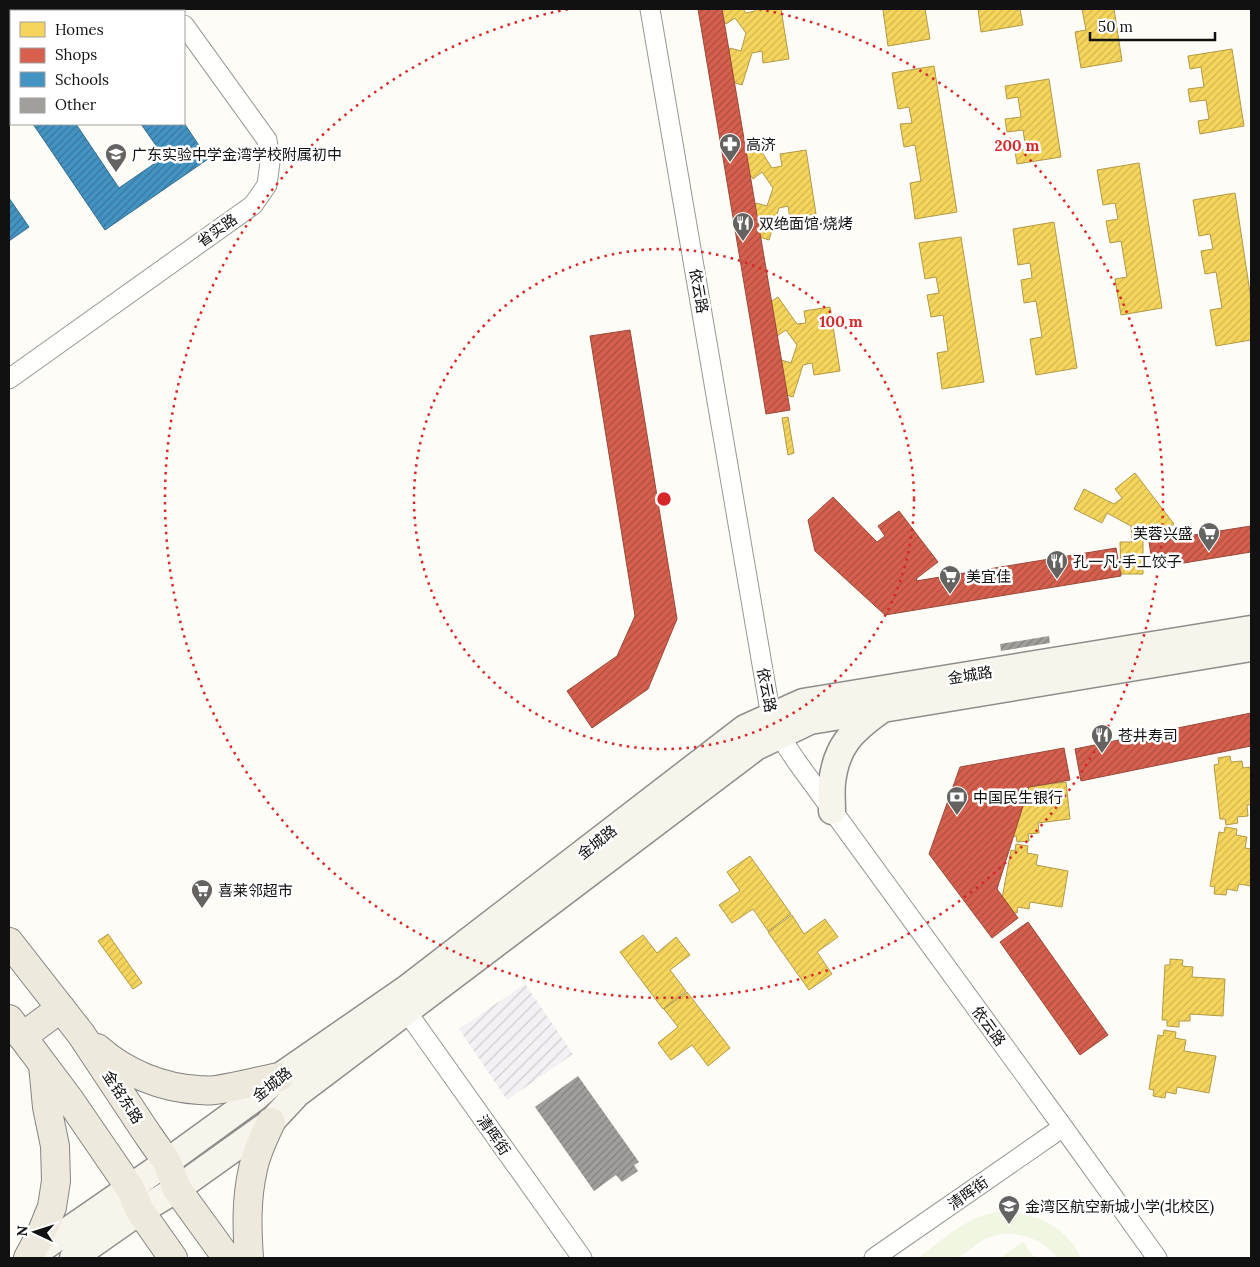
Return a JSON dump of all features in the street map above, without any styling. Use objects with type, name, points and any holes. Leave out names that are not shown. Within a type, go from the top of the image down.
[{"type":"main road","name":"金铭东路","points":[[9,942],[81,1034],[167,1162],[177,1189],[227,1258]]},
{"type":"main road","points":[[61,1008],[16,1028],[43,1064],[173,1258]]},
{"type":"main road","points":[[81,1034],[108,1057],[128,1070],[156,1082],[185,1089],[213,1090],[279,1077]]},
{"type":"main road","points":[[28,1258],[41,1234],[52,1207],[56,1181],[55,1146],[47,1106],[43,1064]]},
{"type":"main road","points":[[249,1258],[247,1226],[249,1191],[253,1167],[271,1122]]},
{"type":"street","name":"依云路","points":[[650,9],[775,726],[832,811],[1063,1127],[1156,1258]]},
{"type":"street","name":"省实路","points":[[9,378],[253,205],[266,184],[270,162],[267,140],[185,26]]},
{"type":"street","name":"金城路","points":[[28,1258],[135,1199],[177,1189],[271,1122],[297,1094],[756,747],[775,726],[803,702],[1251,629]]},
{"type":"street","name":"金城路","points":[[73,1258],[135,1199],[167,1162],[279,1077],[406,989],[745,728],[775,726],[881,710],[1251,648]]},
{"type":"street","points":[[832,811],[832,784],[838,756],[847,740],[859,726],[881,710]]},
{"type":"street","name":"清晖街","points":[[407,1012],[582,1258]]},
{"type":"street","name":"清晖街","points":[[874,1258],[1063,1127]]},
{"type":"shaded area","points":[[525,984],[573,1054],[507,1100],[459,1029]]},
{"type":"green space","points":[[1008,1212],[1031,1216],[1051,1224],[1068,1238],[1081,1258],[1057,1258],[1051,1250],[1034,1239],[1015,1234],[1005,1234],[985,1239],[956,1258],[918,1258],[962,1225],[992,1213]]},
{"type":"green space","points":[[1023,1242],[1035,1258],[1000,1258]]},
{"type":"building: Homes","points":[[716,9],[743,9],[746,13],[755,11],[755,9],[781,9],[789,59],[763,63],[762,51],[752,53],[742,85],[720,78],[730,48],[741,51],[746,33],[735,18],[726,24]]},
{"type":"building: Homes","points":[[925,9],[930,39],[888,46],[883,10]]},
{"type":"building: Homes","points":[[978,9],[1020,9],[1023,25],[981,32]]},
{"type":"building: Homes","points":[[1082,9],[1114,9],[1122,61],[1081,68],[1075,32],[1086,30]]},
{"type":"building: Homes","points":[[1232,49],[1244,126],[1200,134],[1198,121],[1209,119],[1206,100],[1190,102],[1188,89],[1204,87],[1201,67],[1190,69],[1188,56]]},
{"type":"building: Homes","points":[[934,66],[957,212],[915,219],[910,183],[921,181],[915,145],[904,147],[900,124],[912,123],[909,107],[898,109],[892,73]]},
{"type":"building: Homes","points":[[1049,79],[1061,157],[1017,164],[1015,151],[1026,149],[1023,130],[1007,132],[1005,119],[1021,117],[1018,97],[1007,99],[1005,86]]},
{"type":"building: Homes","points":[[754,140],[772,168],[782,166],[780,154],[806,150],[816,214],[790,218],[788,206],[779,208],[769,240],[747,233],[756,203],[767,206],[773,188],[762,172],[753,179],[735,153]]},
{"type":"building: Homes","points":[[1139,163],[1162,308],[1121,315],[1115,279],[1127,277],[1121,241],[1110,243],[1106,221],[1118,219],[1115,203],[1103,205],[1097,170]]},
{"type":"building: Homes","points":[[1235,193],[1251,299],[1251,340],[1216,346],[1210,310],[1222,308],[1216,272],[1205,274],[1201,251],[1213,249],[1210,234],[1199,236],[1193,200]]},
{"type":"building: Homes","points":[[1054,222],[1077,368],[1036,375],[1030,339],[1042,337],[1036,301],[1024,303],[1021,280],[1032,278],[1030,263],[1018,265],[1013,229]]},
{"type":"building: Homes","points":[[961,237],[984,382],[942,389],[937,353],[948,351],[943,315],[931,317],[927,295],[939,293],[936,277],[925,279],[919,243]]},
{"type":"building: Homes","points":[[778,297],[797,324],[806,323],[804,311],[830,307],[840,371],[814,375],[812,363],[803,365],[793,397],[771,390],[781,360],[791,363],[797,345],[786,330],[777,336],[759,310]]},
{"type":"building: Homes","points":[[788,417],[794,453],[788,455],[782,418]]},
{"type":"building: Homes","points":[[1135,473],[1174,524],[1153,540],[1146,531],[1143,533],[1143,574],[1121,574],[1120,542],[1132,542],[1131,526],[1107,513],[1102,523],[1074,509],[1084,489],[1114,504],[1122,498],[1115,489]]},
{"type":"building: Homes","points":[[1230,756],[1231,762],[1242,761],[1243,768],[1251,767],[1251,805],[1247,805],[1248,816],[1237,817],[1238,823],[1226,825],[1225,819],[1220,819],[1214,765],[1219,764],[1218,758]]},
{"type":"building: Homes","points":[[1022,774],[1023,780],[1033,779],[1034,786],[1066,782],[1070,819],[1038,823],[1039,833],[1028,834],[1029,841],[1017,842],[1016,836],[1011,837],[1005,782],[1011,781],[1010,775]]},
{"type":"building: Homes","points":[[1225,827],[1237,829],[1236,835],[1247,837],[1245,848],[1251,849],[1251,886],[1239,884],[1237,891],[1227,889],[1226,895],[1214,894],[1215,887],[1210,886],[1219,832],[1224,833]]},
{"type":"building: Homes","points":[[1016,844],[1028,846],[1027,853],[1038,855],[1036,865],[1068,871],[1062,907],[1030,902],[1029,909],[1018,907],[1017,913],[1005,911],[1006,905],[1001,904],[1011,850],[1015,851]]},
{"type":"building: Homes","points":[[750,856],[791,914],[768,931],[753,909],[732,923],[719,905],[740,891],[727,872]]},
{"type":"building: Homes","points":[[792,915],[804,934],[825,919],[838,937],[817,952],[832,974],[809,990],[768,932]]},
{"type":"building: Homes","points":[[108,934],[142,983],[133,989],[98,941]]},
{"type":"building: Homes","points":[[643,935],[657,953],[676,937],[690,955],[670,970],[686,991],[663,1009],[620,952]]},
{"type":"building: Homes","points":[[1170,959],[1183,960],[1182,966],[1193,967],[1192,977],[1225,979],[1223,1016],[1190,1014],[1190,1021],[1179,1021],[1179,1027],[1167,1026],[1167,1020],[1162,1020],[1165,965],[1170,965]]},
{"type":"building: Homes","points":[[687,992],[730,1048],[708,1066],[692,1045],[671,1060],[658,1043],[678,1027],[664,1009]]},
{"type":"building: Homes","points":[[1164,1030],[1176,1032],[1175,1038],[1186,1040],[1184,1051],[1216,1056],[1209,1093],[1177,1087],[1176,1094],[1166,1092],[1165,1098],[1153,1096],[1154,1090],[1149,1089],[1158,1035],[1163,1036]]},
{"type":"building: Shops","points":[[698,9],[722,9],[790,410],[766,414]]},
{"type":"building: Shops","points":[[630,330],[677,619],[648,689],[592,728],[567,691],[617,656],[635,616],[590,336]]},
{"type":"building: Shops","points":[[833,497],[877,542],[885,536],[878,526],[899,511],[938,562],[917,578],[916,581],[1116,548],[1121,576],[885,615],[815,551],[808,520]]},
{"type":"building: Shops","points":[[1251,526],[1251,552],[1153,568],[1149,542]]},
{"type":"building: Shops","points":[[1251,713],[1251,746],[1081,781],[1075,749]]},
{"type":"building: Shops","points":[[1064,748],[1070,780],[1029,787],[997,889],[1018,918],[992,938],[929,854],[960,767]]},
{"type":"building: Shops","points":[[1028,922],[1108,1035],[1080,1055],[1000,942]]},
{"type":"building: Schools","points":[[185,124],[208,159],[105,230],[34,125],[77,125],[119,188],[164,157],[142,125]]},
{"type":"building: Schools","points":[[9,198],[29,227],[9,241]]},
{"type":"building: Other","points":[[1049,636],[1050,643],[1001,651],[1000,644]]},
{"type":"building: Other","points":[[578,1076],[639,1162],[634,1165],[638,1171],[622,1182],[616,1175],[594,1191],[535,1107]]},
{"type":"place","name":"高济","points":[[730,163]]},
{"type":"place","name":"广东实验中学金湾学校附属初中","points":[[116,173]]},
{"type":"place","name":"双绝面馆·烧烤","points":[[743,242]]},
{"type":"place","name":"芙蓉兴盛","points":[[1209,552]]},
{"type":"place","name":"孔一凡·手工饺子","points":[[1057,580]]},
{"type":"place","name":"美宜佳","points":[[950,595]]},
{"type":"place","name":"苍井寿司","points":[[1102,754]]},
{"type":"place","name":"中国民生银行","points":[[957,816]]},
{"type":"place","name":"喜莱邻超市","points":[[202,909]]},
{"type":"place","name":"金湾区航空新城小学(北校区)","points":[[1009,1225]]}]
